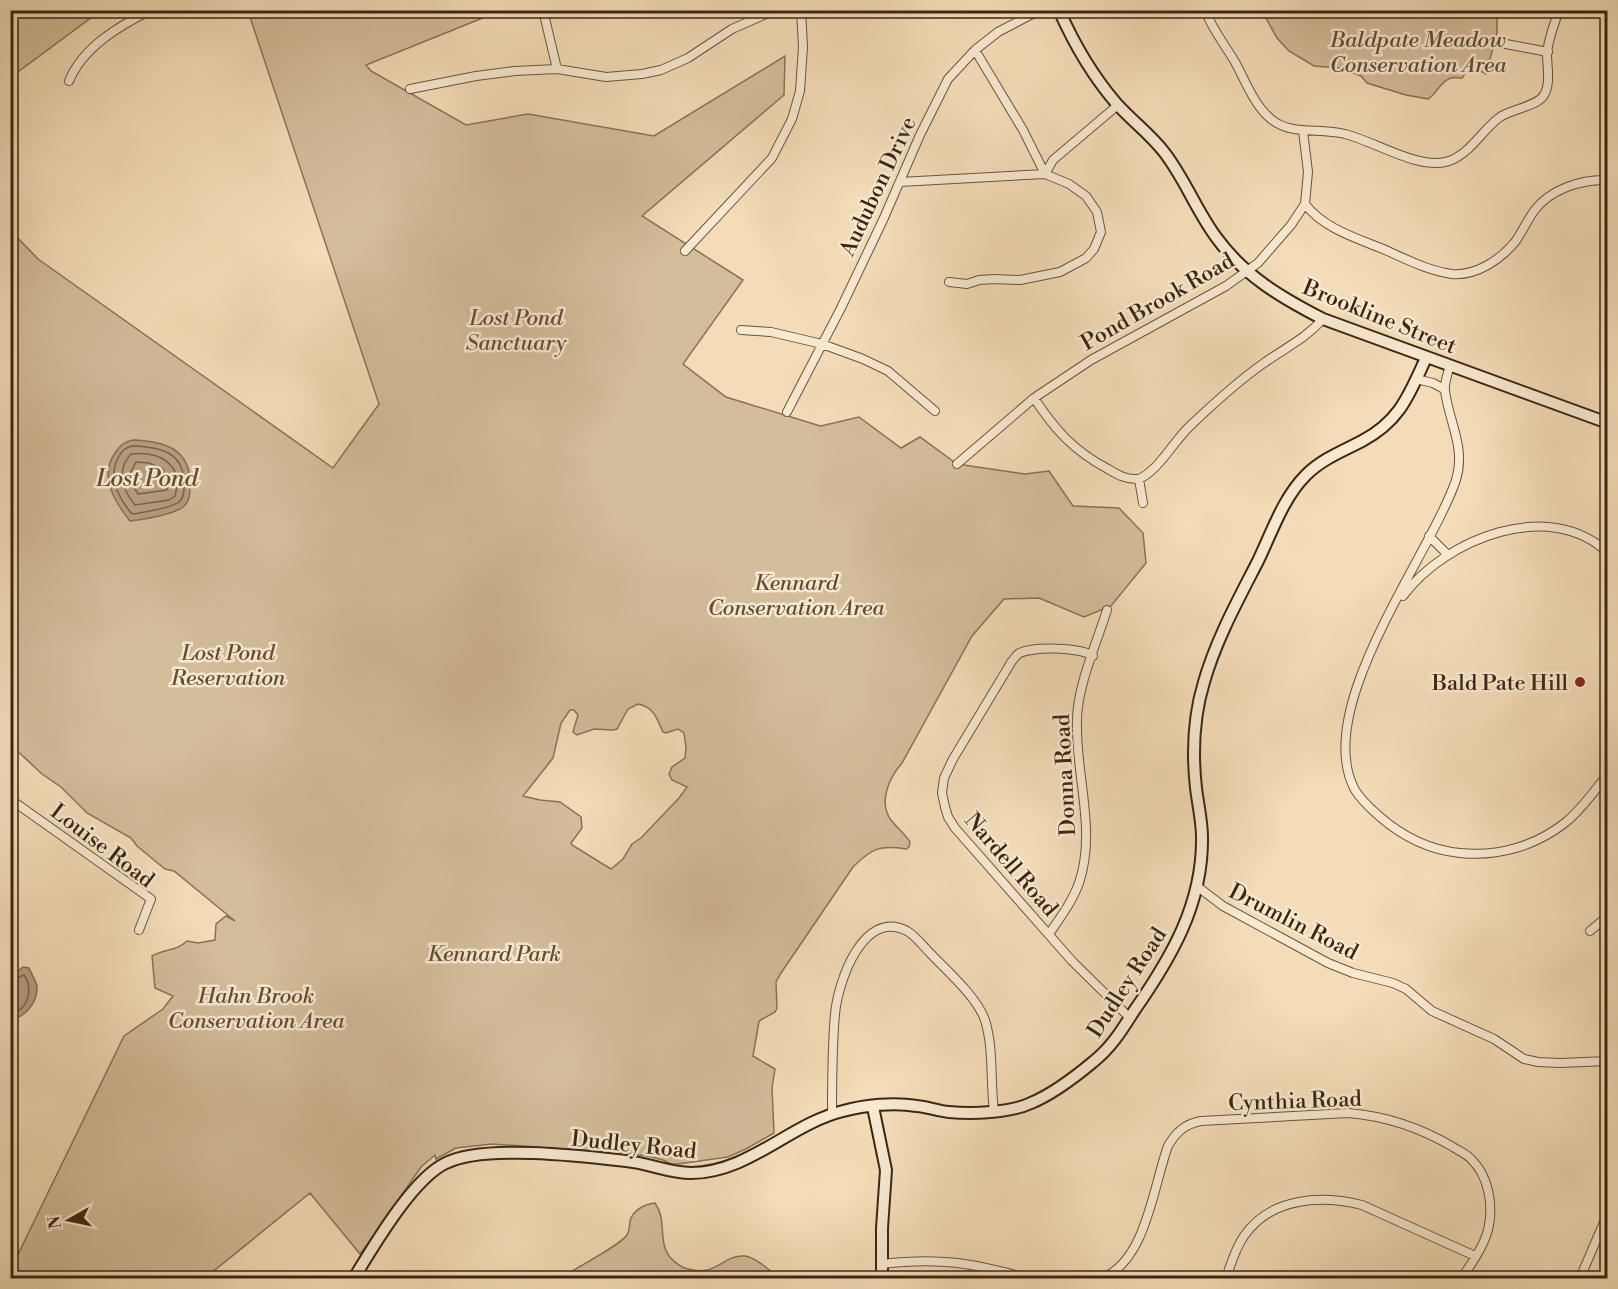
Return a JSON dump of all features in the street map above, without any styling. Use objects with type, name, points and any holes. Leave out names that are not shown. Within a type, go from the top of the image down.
[{"type":"street","points":[[69,81],[81,60],[98,44],[122,26],[152,10]]},
{"type":"street","points":[[543,10],[557,69]]},
{"type":"street","points":[[410,89],[515,70],[557,69],[606,77],[661,70],[688,58],[732,29],[775,10]]},
{"type":"street","points":[[685,251],[772,158],[792,119],[800,91],[803,47],[801,10]]},
{"type":"street","name":"Audubon Drive","points":[[787,412],[822,344],[948,79],[975,50],[998,32],[1040,10]]},
{"type":"street","name":"Brookline Street","points":[[1059,10],[1071,39],[1096,78],[1118,105],[1163,150],[1183,179],[1216,237],[1245,271],[1280,297],[1323,320],[1608,423]]},
{"type":"street","points":[[1205,10],[1268,117],[1287,128],[1346,134],[1424,162],[1447,162],[1458,156],[1491,123],[1506,113],[1535,102],[1544,96],[1547,87],[1549,40],[1559,10]]},
{"type":"street","points":[[1506,44],[1548,52]]},
{"type":"street","points":[[975,50],[1023,130],[1045,174]]},
{"type":"street","points":[[1045,174],[1053,160],[1118,105]]},
{"type":"street","name":"Pond Brook Road","points":[[957,464],[1034,398],[1091,360],[1226,286],[1258,263],[1291,225],[1305,204],[1308,172],[1303,130]]},
{"type":"street","points":[[900,182],[1045,174],[1069,184],[1094,205],[1101,232],[1094,249],[1086,258],[1060,272],[1020,280],[979,280],[967,284],[949,282]]},
{"type":"street","points":[[1305,204],[1312,213],[1343,232],[1434,269],[1464,273],[1478,270],[1502,255],[1514,243],[1534,210],[1552,194],[1587,182],[1608,180]]},
{"type":"street","points":[[1034,398],[1047,417],[1077,451],[1119,475],[1131,480],[1139,479],[1156,467],[1170,447],[1212,406],[1262,364],[1308,335],[1323,320]]},
{"type":"street","points":[[741,330],[771,332],[822,344],[863,359],[888,371],[935,411]]},
{"type":"street","name":"Dudley Road","points":[[354,1278],[420,1183],[435,1169],[447,1162],[476,1155],[534,1154],[630,1161],[691,1173],[707,1171],[738,1162],[800,1128],[845,1110],[897,1104],[915,1105],[946,1112],[994,1111],[1031,1104],[1106,1052],[1176,946],[1198,887],[1203,831],[1193,752],[1194,726],[1204,682],[1237,601],[1293,491],[1312,469],[1386,426],[1395,417],[1426,358]]},
{"type":"street","points":[[1450,365],[1444,389],[1457,434],[1459,465],[1450,493],[1370,654],[1356,690],[1345,740],[1347,763],[1355,789],[1369,808],[1389,825],[1425,846],[1458,853],[1477,854],[1502,852],[1522,847],[1566,822],[1608,774]]},
{"type":"street","points":[[1416,379],[1433,383],[1444,389]]},
{"type":"street","points":[[1139,479],[1143,503]]},
{"type":"street","points":[[1390,614],[1413,582],[1427,569],[1448,555],[1498,532],[1541,526],[1579,532],[1595,540],[1608,553]]},
{"type":"street","points":[[1429,536],[1448,555]]},
{"type":"street","name":"Donna Road","points":[[1049,934],[1066,910],[1083,867],[1086,819],[1077,720],[1078,701],[1107,610]]},
{"type":"street","name":"Nardell Road","points":[[1093,656],[1070,649],[1027,651],[1018,654],[953,759],[944,778],[942,793],[948,817],[955,828],[1072,961],[1130,1018]]},
{"type":"street","name":"Louise Road","points":[[10,799],[151,899],[139,930]]},
{"type":"street","name":"Drumlin Road","points":[[1198,887],[1223,906],[1328,963],[1406,989],[1432,1011],[1494,1039],[1524,1059],[1538,1062],[1608,1060]]},
{"type":"street","points":[[1590,931],[1608,916]]},
{"type":"street","points":[[832,1114],[832,1055],[835,1012],[839,993],[856,949],[866,937],[885,928],[896,927],[909,932],[924,946],[963,988],[981,1013],[991,1045],[994,1111]]},
{"type":"street","points":[[873,1107],[886,1170],[882,1278]]},
{"type":"street","name":"Cynthia Road","points":[[1102,1278],[1122,1267],[1130,1257],[1142,1233],[1168,1146],[1174,1135],[1191,1123],[1348,1113],[1394,1120],[1422,1131],[1471,1158],[1486,1181],[1491,1210],[1486,1238],[1462,1278]]},
{"type":"street","points":[[1226,1278],[1238,1247],[1254,1223],[1268,1213],[1289,1204],[1322,1199],[1342,1200],[1362,1205],[1475,1256]]},
{"type":"street","points":[[1594,1278],[1581,1276],[1608,1213]]},
{"type":"street","points":[[882,1264],[927,1260],[962,1262],[1027,1278]]},
{"type":"green space","points":[[11,10],[100,10],[100,11],[11,77]]},
{"type":"green space","points":[[248,11],[500,11],[366,65],[371,71],[466,125],[528,114],[654,136],[785,56],[784,95],[642,216],[743,280],[683,364],[726,397],[817,425],[859,417],[901,448],[920,437],[957,464],[1025,474],[1049,471],[1073,506],[1119,508],[1143,533],[1146,563],[1111,606],[1084,617],[1039,598],[1004,599],[972,636],[889,783],[885,798],[887,813],[910,842],[909,847],[906,849],[889,847],[877,849],[853,867],[776,982],[777,1008],[775,1012],[759,1021],[753,1056],[775,1069],[772,1088],[774,1133],[728,1157],[678,1164],[647,1156],[621,1153],[492,1144],[456,1148],[436,1159],[435,1155],[421,1167],[398,1200],[399,1202],[360,1254],[310,1193],[205,1278],[11,1278],[11,1269],[124,1036],[163,1009],[173,996],[155,988],[152,956],[178,947],[187,941],[198,943],[215,940],[216,924],[226,916],[235,921],[174,871],[165,869],[137,846],[131,838],[87,813],[61,787],[42,774],[11,745],[10,230],[38,259],[333,468],[379,404]],"holes":[[[638,704],[654,714],[663,732],[678,729],[684,733],[685,758],[672,767],[669,774],[672,780],[687,787],[641,838],[632,844],[623,859],[611,869],[572,845],[571,843],[582,828],[581,817],[560,802],[523,796],[553,758],[561,723],[570,710],[574,710],[578,715],[573,732],[577,735],[594,729],[617,729],[628,709]]]},
{"type":"green space","name":"Baldpate Meadow Conservation Area","points":[[1262,11],[1497,11],[1497,33],[1486,74],[1471,66],[1462,78],[1447,80],[1428,99],[1367,83],[1361,76],[1340,68],[1314,66],[1289,51],[1277,38]]},
{"type":"green space","points":[[655,1203],[661,1216],[666,1250],[680,1266],[698,1271],[706,1270],[731,1258],[745,1256],[759,1262],[779,1278],[561,1278],[622,1240],[628,1233],[634,1214],[643,1206]]},
{"type":"water","name":"Lost Pond","points":[[133,440],[164,445],[173,449],[186,463],[189,472],[190,494],[185,505],[179,510],[130,521],[124,513],[110,488],[108,471],[110,462],[119,448]]},
{"type":"water","points":[[23,967],[29,968],[37,986],[37,992],[30,1008],[21,1016],[11,1019],[11,977]]},
{"type":"place","name":"Bald Pate Hill","points":[[1580,682]]},
{"type":"park label","name":"Lost Pond Sanctuary","points":[[516,330]]},
{"type":"park label","name":"Kennard Conservation Area","points":[[796,594]]},
{"type":"park label","name":"Lost Pond Reservation","points":[[228,664]]},
{"type":"park label","name":"Kennard Park","points":[[494,953]]},
{"type":"park label","name":"Hahn Brook Conservation Area","points":[[256,1008]]}]
